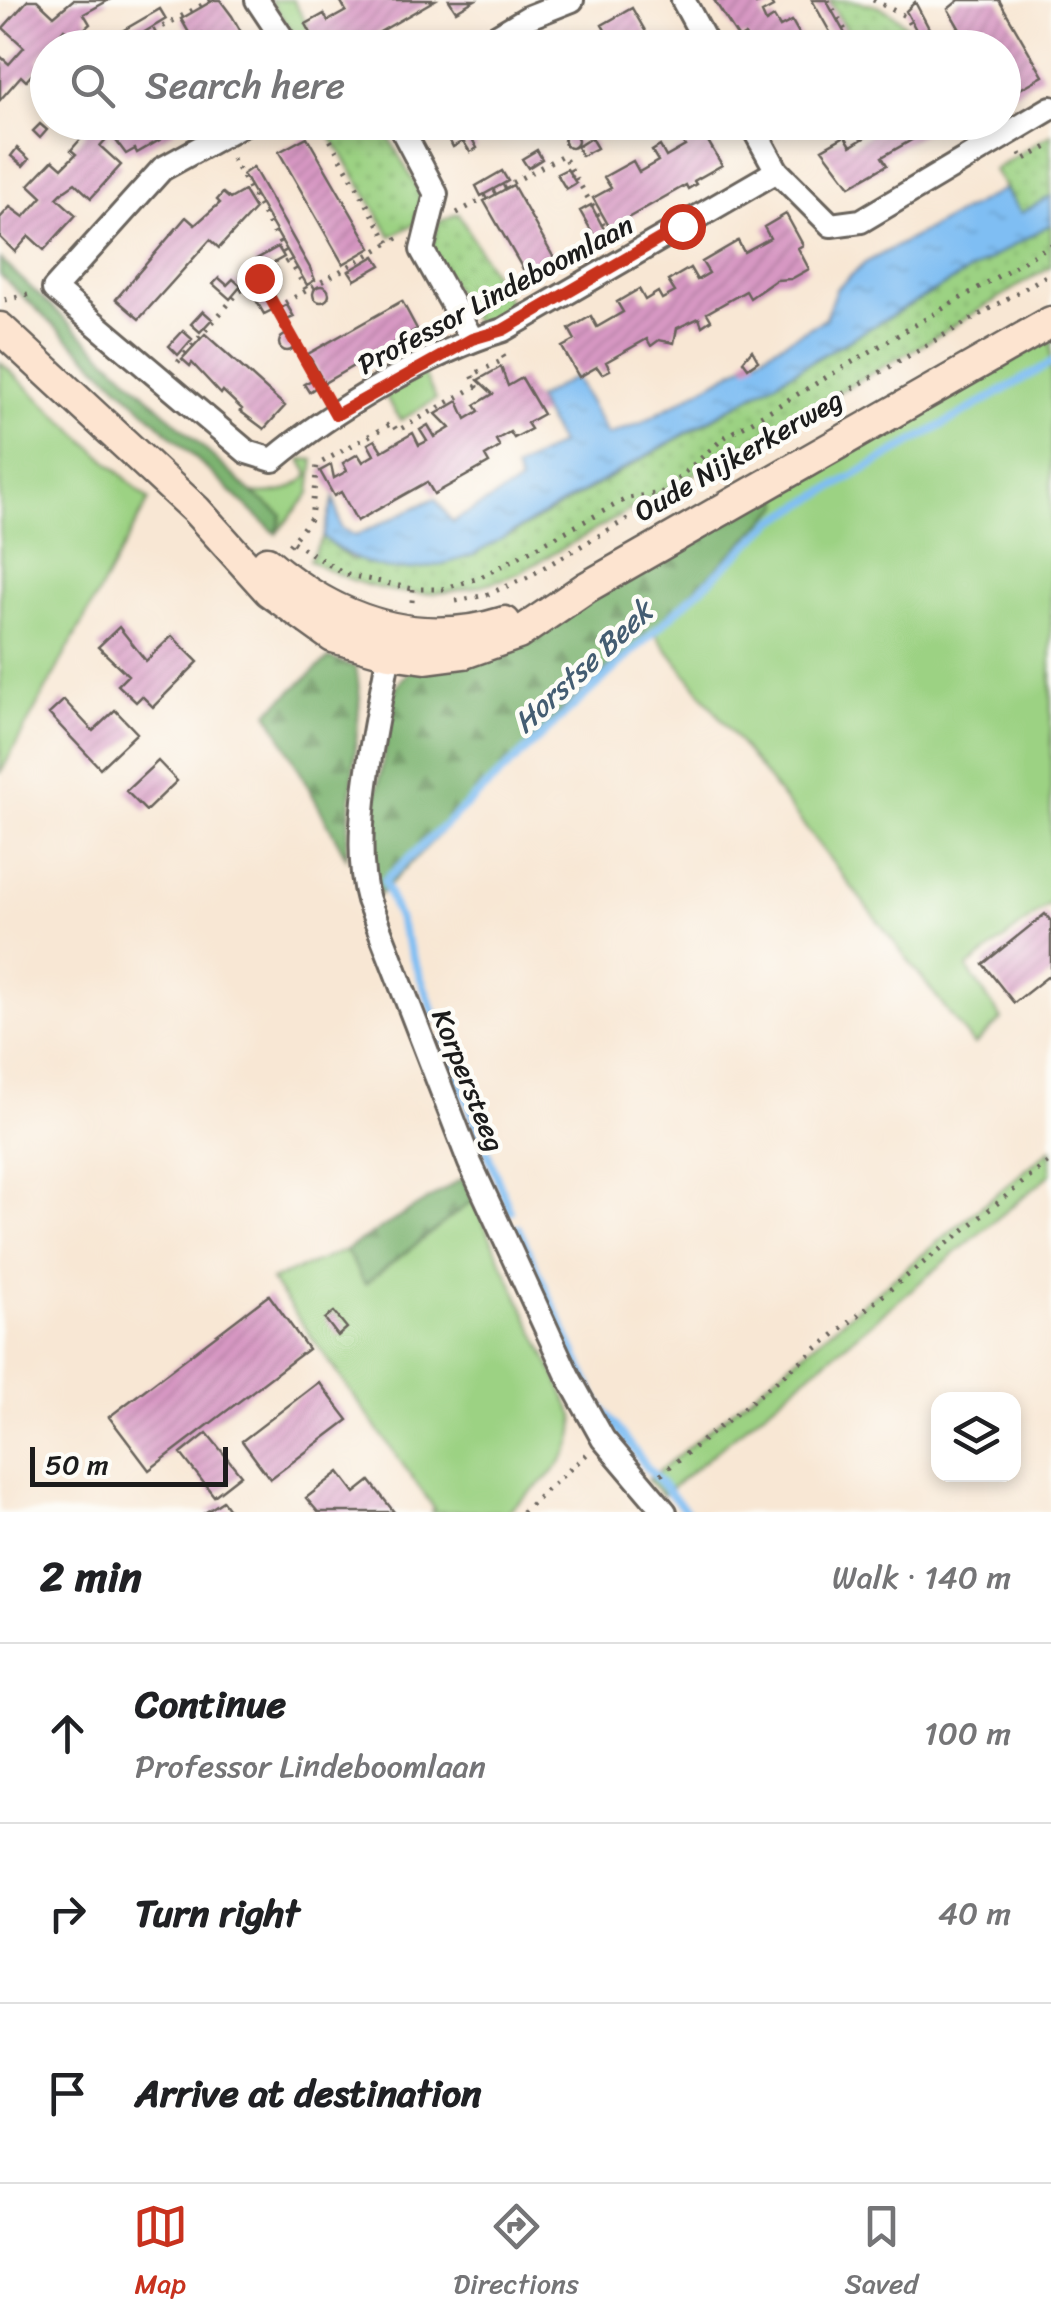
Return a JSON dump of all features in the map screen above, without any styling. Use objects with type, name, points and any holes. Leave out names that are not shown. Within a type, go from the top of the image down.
[{"type":"street","points":[[257,0],[277,30]]},
{"type":"street","points":[[508,30],[572,0]]},
{"type":"street","points":[[683,0],[699,30]]},
{"type":"street","points":[[1021,126],[1051,108]]},
{"type":"street","name":"Professor Lindeboomlaan","points":[[215,140],[162,169],[54,289],[247,452],[273,460],[320,420],[336,415],[623,260],[777,172]]},
{"type":"street","points":[[408,140],[436,194],[422,250],[482,336]]},
{"type":"street","points":[[760,140],[777,172],[830,225],[861,220],[997,140]]},
{"type":"street","name":"Oude Nijkerkerweg","points":[[0,328],[196,510],[326,606],[391,641],[468,631],[564,601],[1051,322]]},
{"type":"street","name":"Korpersteeg","points":[[391,641],[360,870],[410,1014],[470,1164],[603,1439],[665,1512]]},
{"type":"path","points":[[157,30],[211,0]]},
{"type":"path","points":[[828,0],[845,30]]},
{"type":"path","points":[[873,0],[905,16],[913,30]]},
{"type":"path","points":[[222,140],[307,291]]},
{"type":"path","points":[[330,140],[390,244]]},
{"type":"path","points":[[276,308],[429,223],[563,156],[623,260]]},
{"type":"path","points":[[292,541],[344,574],[413,589],[442,589],[479,578],[628,498],[661,493],[725,437],[1051,246]]},
{"type":"path","points":[[162,380],[239,292],[289,260]]},
{"type":"path","name":"Oude Nijkerkerweg","points":[[441,604],[486,595],[526,578],[1051,273]]},
{"type":"path","points":[[259,278],[336,415]]},
{"type":"path","points":[[281,555],[311,518],[317,465],[392,423],[397,431],[477,386],[472,375],[505,359],[482,336]]},
{"type":"path","points":[[413,589],[412,602],[427,603]]},
{"type":"path","points":[[661,1474],[1051,1160]]},
{"type":"path","points":[[522,1512],[603,1439]]},
{"type":"green space","points":[[270,0],[293,0],[310,30],[291,30]]},
{"type":"green space","points":[[829,0],[878,7],[899,19],[908,30],[847,30]]},
{"type":"green space","points":[[1051,134],[1051,196],[1021,214],[994,170]]},
{"type":"green space","points":[[333,140],[390,140],[421,195],[415,224],[391,236]]},
{"type":"green space","points":[[458,213],[515,312],[487,328],[475,323],[431,250],[439,222]]},
{"type":"green space","points":[[1051,224],[1051,266],[927,342],[519,573],[464,589],[412,593],[362,584],[309,560],[323,537],[351,560],[510,535]]},
{"type":"green space","points":[[0,259],[252,493],[282,515],[276,534],[0,275]]},
{"type":"green space","points":[[1051,338],[1051,907],[1048,905],[967,968],[1002,1019],[974,1045],[653,631],[781,505],[778,494]]},
{"type":"green space","points":[[0,362],[149,500],[0,774]]},
{"type":"green space","points":[[423,373],[436,399],[401,420],[385,396]]},
{"type":"green space","points":[[301,459],[314,460],[310,493],[276,534],[282,515],[252,493],[276,493],[302,481],[309,476]]},
{"type":"green space","points":[[778,494],[781,505],[653,631],[584,688],[379,895],[371,856],[374,809],[396,687],[413,666],[558,618]]},
{"type":"green space","points":[[329,658],[356,667],[360,697],[346,857],[268,712]]},
{"type":"green space","points":[[1051,1149],[1051,1174],[663,1495],[648,1480]]},
{"type":"green space","points":[[463,1178],[473,1200],[365,1284],[346,1250]]},
{"type":"green space","points":[[473,1200],[574,1416],[574,1432],[554,1470],[507,1512],[431,1512],[434,1508],[271,1280],[346,1250],[365,1284]]},
{"type":"water","points":[[1004,189],[1021,213],[1051,196],[1051,224],[473,555],[431,567],[395,569],[360,560],[323,537],[334,497],[341,528],[355,536],[435,498],[452,522],[520,483],[515,469],[560,444],[536,399],[575,377],[608,435],[641,423],[825,319],[836,289],[865,263]]},
{"type":"building","points":[[28,0],[37,0],[54,16],[73,0],[109,0],[84,14],[90,24],[83,30],[30,30],[30,77],[26,81],[21,76],[0,100],[0,56],[9,64],[24,47],[3,28]]},
{"type":"building","points":[[220,0],[240,30],[187,30],[181,19]]},
{"type":"building","points":[[340,0],[435,0],[383,30],[309,30],[306,24],[324,14],[328,21],[346,11]]},
{"type":"building","points":[[449,0],[475,0],[456,11]]},
{"type":"building","points":[[714,0],[754,0],[756,4],[769,0],[773,7],[762,13],[766,22],[774,17],[780,27],[792,21],[797,30],[733,30]]},
{"type":"building","points":[[812,0],[826,0],[843,30],[829,30]]},
{"type":"building","points":[[959,0],[999,0],[1016,30],[960,30],[948,9]]},
{"type":"building","points":[[915,2],[930,30],[916,30],[906,11]]},
{"type":"building","points":[[632,8],[645,30],[605,30],[602,25]]},
{"type":"building","points":[[160,9],[166,19],[148,30],[124,30]]},
{"type":"building","points":[[1021,38],[1043,76],[1021,88]]},
{"type":"building","points":[[80,140],[105,140],[100,146],[121,165],[91,198],[75,183],[57,198],[76,215],[44,250],[29,236],[15,252],[0,237],[0,218],[10,207],[24,217],[42,197],[29,185],[53,160],[62,168],[76,154],[71,150]]},
{"type":"building","points":[[116,140],[159,140],[137,153],[135,149],[126,154]]},
{"type":"building","points":[[309,140],[371,248],[343,264],[279,152]]},
{"type":"building","points":[[449,140],[473,140],[477,148],[470,152],[463,141],[453,147]]},
{"type":"building","points":[[564,140],[578,140],[571,148],[564,141]]},
{"type":"building","points":[[592,140],[597,148],[582,156],[577,147]]},
{"type":"building","points":[[681,140],[707,140],[722,165],[694,181],[696,184],[688,189],[686,185],[610,228],[593,198],[611,188],[604,177],[633,161],[639,172],[658,161],[652,151],[660,146],[666,157],[685,146]]},
{"type":"building","points":[[838,140],[847,140],[851,146],[861,140],[912,140],[882,157],[887,165],[850,186],[822,149]]},
{"type":"building","points":[[17,148],[29,159],[23,166],[11,156]]},
{"type":"building","points":[[537,150],[542,159],[528,168],[522,159]]},
{"type":"building","points":[[253,167],[310,268],[315,280],[307,285],[243,174]]},
{"type":"building","points":[[567,169],[576,183],[566,189],[557,174]]},
{"type":"building","points":[[502,171],[508,181],[481,196],[476,186]]},
{"type":"building","points":[[513,185],[555,260],[527,276],[484,201]]},
{"type":"building","points":[[244,191],[255,209],[219,248],[210,240],[139,319],[116,299],[186,217],[195,225],[220,203],[217,200],[223,193],[230,199]]},
{"type":"building","points":[[591,205],[605,231],[595,237],[580,211]]},
{"type":"building","points":[[786,214],[803,245],[798,248],[809,269],[791,279],[776,280],[750,298],[746,291],[707,313],[711,320],[702,326],[699,318],[677,328],[674,343],[659,340],[651,346],[647,339],[606,362],[610,370],[602,374],[597,367],[579,377],[562,347],[575,340],[569,329],[591,316],[597,327],[623,312],[617,302],[639,289],[645,300],[658,292],[662,299],[675,292],[668,281],[690,268],[697,280],[709,273],[702,262],[738,241],[744,252],[770,238],[764,227]]},
{"type":"building","points":[[278,247],[284,257],[259,271],[253,261]]},
{"type":"building","points":[[375,256],[381,265],[355,280],[349,271]]},
{"type":"building","points":[[219,278],[227,285],[233,279],[241,286],[230,299],[213,284]]},
{"type":"building","points":[[321,286],[329,294],[321,302],[313,294]]},
{"type":"building","points":[[266,294],[274,309],[264,314],[256,300]]},
{"type":"building","points":[[402,301],[417,329],[324,383],[308,354]]},
{"type":"building","points":[[287,305],[294,317],[287,320],[281,308]]},
{"type":"building","points":[[203,311],[212,319],[200,332],[191,324]]},
{"type":"building","points":[[183,331],[192,339],[178,355],[169,346]]},
{"type":"building","points":[[205,334],[285,406],[264,429],[240,411],[223,391],[221,394],[192,363],[190,366],[182,359]]},
{"type":"building","points":[[287,335],[295,343],[287,351],[279,343]]},
{"type":"building","points":[[752,350],[758,361],[748,368],[743,361]]},
{"type":"building","points":[[501,367],[508,386],[522,378],[543,414],[527,423],[531,429],[514,438],[510,432],[496,440],[500,447],[485,456],[489,463],[434,494],[427,482],[357,521],[341,492],[334,496],[320,471],[331,465],[334,478],[347,471],[343,463],[358,454],[363,462],[374,455],[368,444],[375,440],[382,451],[413,433],[419,445],[427,441],[420,430],[428,425],[435,437],[450,428],[436,414],[458,401],[466,419],[479,411],[475,405],[493,394],[478,380]]},
{"type":"building","points":[[314,379],[318,386],[309,392],[304,384]]},
{"type":"building","points":[[119,627],[146,661],[172,636],[198,662],[153,707],[142,696],[136,702],[118,685],[128,675],[98,647]]},
{"type":"building","points":[[64,700],[93,731],[115,710],[137,733],[100,768],[49,714]]},
{"type":"building","points":[[158,761],[177,781],[146,811],[126,791]]},
{"type":"building","points":[[1045,914],[1051,921],[1051,974],[1014,1003],[983,964]]},
{"type":"building","points":[[269,1295],[308,1349],[149,1470],[109,1417]]},
{"type":"building","points":[[334,1312],[347,1328],[338,1336],[325,1319]]},
{"type":"building","points":[[319,1382],[348,1420],[270,1479],[242,1441]]},
{"type":"building","points":[[207,1433],[241,1475],[214,1496],[181,1454]]},
{"type":"building","points":[[339,1472],[355,1493],[370,1481],[394,1512],[318,1512],[306,1498]]},
{"type":"building","points":[[223,1501],[231,1512],[206,1512]]},
{"type":"waterway","name":"Horstse Beek","points":[[436,1018],[384,881],[774,521],[1051,363]]},
{"type":"waterway","name":"Horstse Beek","points":[[444,1041],[510,1211]]},
{"type":"waterway","name":"Horstse Beek","points":[[518,1228],[596,1400],[649,1470],[687,1512]]},
{"type":"route","points":[[259,278],[336,415],[472,339],[503,330],[682,226]]}]
